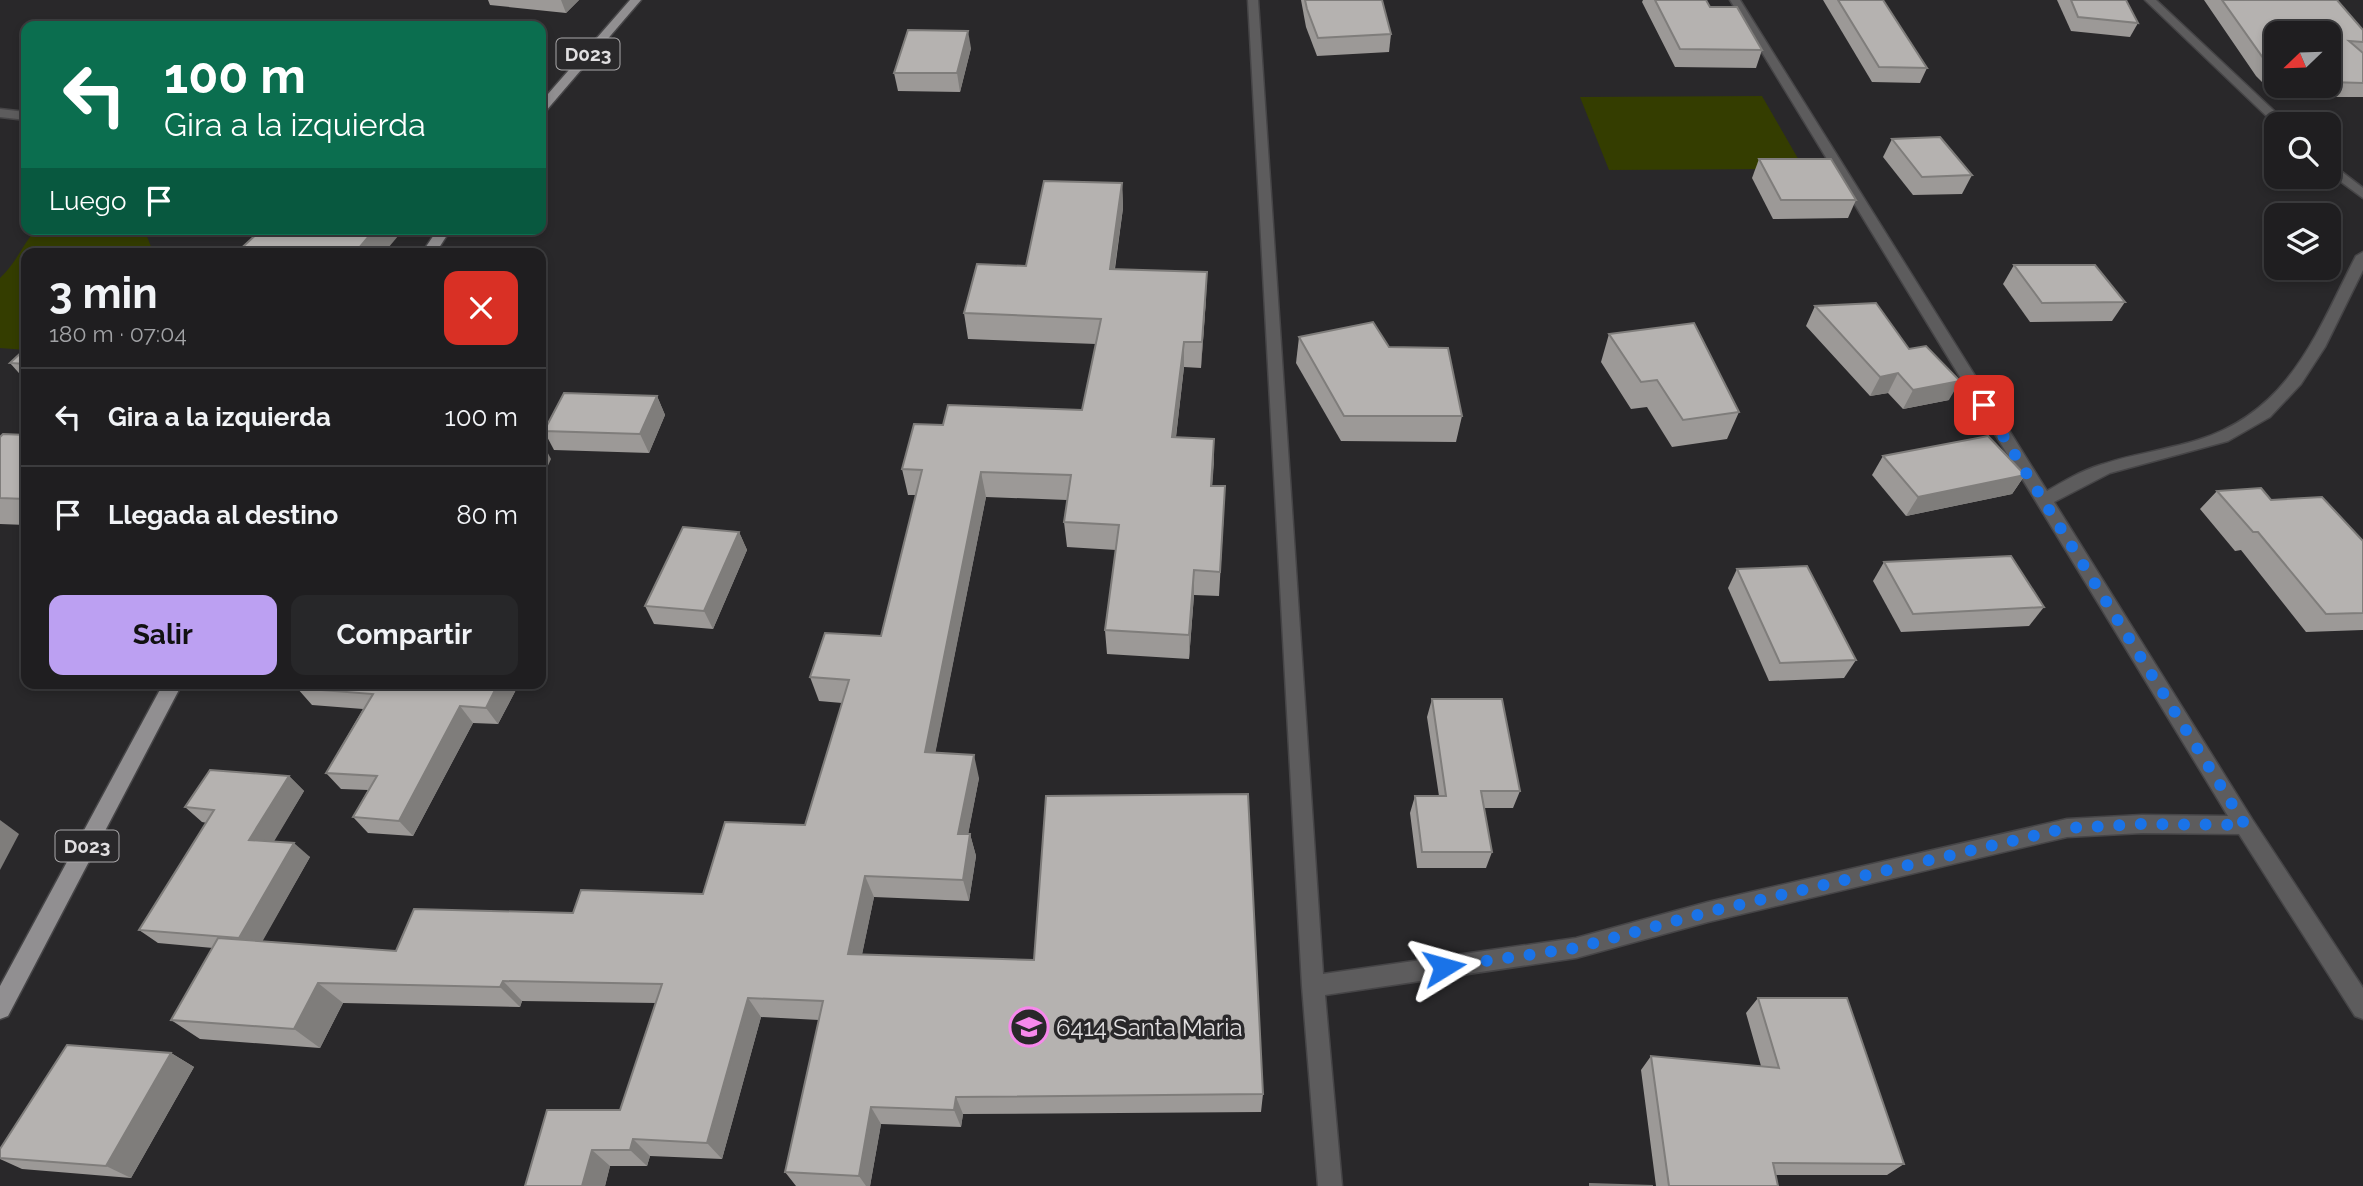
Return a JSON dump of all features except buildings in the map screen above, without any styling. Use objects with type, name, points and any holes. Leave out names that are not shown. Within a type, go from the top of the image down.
[{"type":"main road","name":"D023","points":[[546,103],[636,0]]},
{"type":"main road","name":"D023","points":[[0,1007],[170,689]]},
{"type":"street","points":[[1253,0],[1312,986],[1330,1186]]},
{"type":"street","points":[[1735,0],[2245,825],[2363,1008]]},
{"type":"street","points":[[2150,0],[2269,112]]},
{"type":"street","points":[[0,113],[21,115]]},
{"type":"street","points":[[2341,176],[2363,194]]},
{"type":"street","points":[[2043,500],[2104,470],[2222,440],[2261,417],[2285,395],[2304,369],[2363,256]]},
{"type":"street","points":[[1312,986],[1576,948],[1708,912],[2067,828],[2143,824],[2245,825]]},
{"type":"green space","points":[[1762,96],[1804,169],[1609,170],[1580,97]]},
{"type":"green space","points":[[32,235],[146,235],[152,248],[23,248]]},
{"type":"green space","points":[[21,250],[21,350],[0,348],[0,278]]},
{"type":"place","name":"6414 Santa Maria","points":[[1029,1027]]},
{"type":"route","points":[[1444,967],[1576,948],[1708,912],[2067,828],[2143,824],[2245,825],[1984,405]]}]
